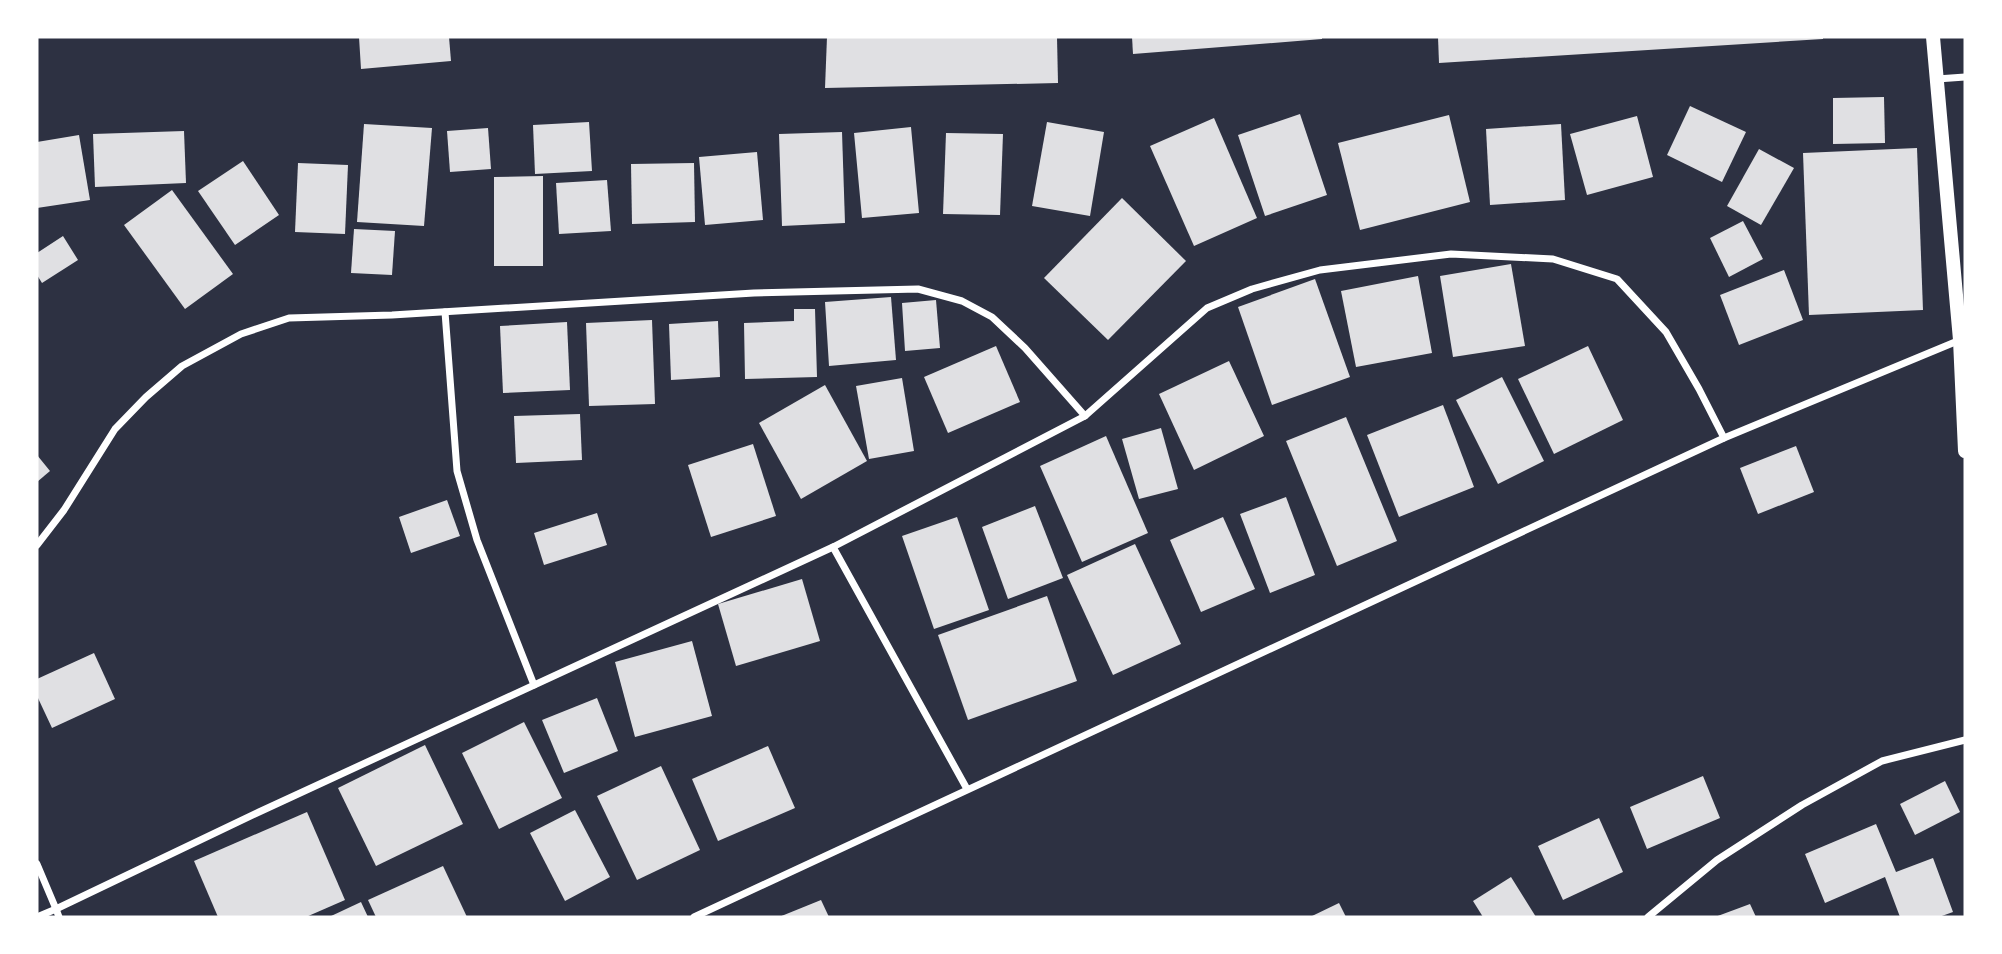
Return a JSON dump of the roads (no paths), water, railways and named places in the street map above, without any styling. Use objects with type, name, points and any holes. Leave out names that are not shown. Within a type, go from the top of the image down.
[{"type":"main road","points":[[1933,37],[1960,340],[1965,451]]},
{"type":"street","points":[[1937,79],[1965,77]]},
{"type":"street","points":[[37,917],[57,913],[534,685],[833,547],[1085,416],[1207,307],[1252,289],[1320,270],[1451,254],[1553,259],[1617,279],[1666,332],[1724,438]]},
{"type":"street","points":[[37,545],[64,510],[116,429],[146,397],[182,366],[240,334],[289,318],[445,312],[754,293],[918,289],[961,301],[992,317],[1026,348],[1085,416]]},
{"type":"street","points":[[445,312],[457,471],[477,540],[534,685]]},
{"type":"street","points":[[694,917],[1724,438],[1960,340]]},
{"type":"street","points":[[833,547],[967,789]]},
{"type":"street","points":[[1648,917],[1717,860],[1802,804],[1882,761],[1965,740]]},
{"type":"street","points":[[37,864],[57,913]]}]
